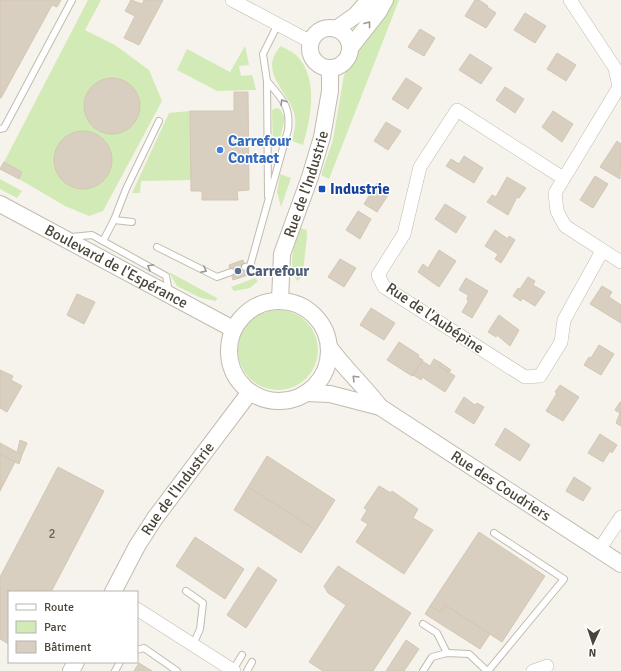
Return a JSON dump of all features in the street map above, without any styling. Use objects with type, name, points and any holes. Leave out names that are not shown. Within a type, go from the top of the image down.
[{"type":"street","points":[[232,0],[311,42]]},
{"type":"street","points":[[336,29],[356,15],[369,0]]},
{"type":"street","points":[[350,48],[346,36],[336,29],[330,28],[318,32],[311,42],[314,60],[324,67],[330,68],[342,64],[346,60],[350,48],[379,11],[385,0]]},
{"type":"street","points":[[570,0],[615,68],[619,86],[555,193],[557,211],[565,226],[621,262]]},
{"type":"street","name":"Rue de l'Industrie","points":[[280,300],[282,254],[310,177],[322,137],[330,91],[330,68]]},
{"type":"street","name":"Rue de l'Aubépine","points":[[563,178],[457,110],[420,167],[404,234],[378,275],[384,287],[525,378],[540,376],[561,342],[564,320],[602,251]]},
{"type":"street","name":"Boulevard de l'Espérance","points":[[0,204],[233,330]]},
{"type":"street","points":[[280,300],[290,302],[310,311],[323,327],[329,347],[329,356],[324,373],[313,388],[297,398],[278,401],[259,397],[250,392],[238,380],[230,364],[229,346],[233,330],[241,317],[252,308],[266,302],[280,300]]},
{"type":"street","name":"Rue des Coudriers","points":[[329,347],[342,365],[367,390],[380,407]]},
{"type":"street","name":"Rue de l'Industrie","points":[[114,591],[137,546],[155,518],[250,392]]},
{"type":"street","name":"Rue des Coudriers","points":[[306,393],[330,394],[380,407],[621,564]]},
{"type":"street","points":[[599,550],[621,517]]},
{"type":"street","points":[[138,610],[233,671]]},
{"type":"street","points":[[533,671],[548,669]]},
{"type":"lane","points":[[0,129],[4,128],[72,0]]},
{"type":"lane","points":[[268,206],[269,148],[267,81],[263,54],[278,24]]},
{"type":"lane","points":[[245,267],[250,266],[268,206],[288,130],[290,115],[283,100],[267,81]]},
{"type":"lane","points":[[103,241],[159,121]]},
{"type":"lane","points":[[114,220],[132,222]]},
{"type":"lane","points":[[64,238],[92,234],[166,276],[170,296]]},
{"type":"lane","points":[[157,247],[217,277],[231,272]]},
{"type":"lane","points":[[423,671],[432,657],[447,653],[469,654],[487,671],[564,579],[494,533]]},
{"type":"lane","points":[[186,591],[203,603],[200,629],[193,645]]},
{"type":"lane","points":[[423,624],[437,633],[447,653]]},
{"type":"lane","points":[[138,650],[144,648],[177,671]]},
{"type":"lane","points":[[233,671],[242,655]]},
{"type":"lane","points":[[246,671],[252,662]]},
{"type":"green space","points":[[88,0],[101,0],[85,30],[115,45],[149,70],[162,101],[103,211],[89,216],[65,206],[19,179],[22,172],[4,162]]},
{"type":"green space","points":[[390,0],[399,0],[329,179],[321,175],[333,140],[344,75],[355,59],[358,47]]},
{"type":"green space","points":[[245,46],[249,65],[239,66],[241,76],[252,75],[256,90],[217,91],[177,70],[187,49],[230,72]]},
{"type":"green space","points":[[281,46],[297,56],[304,65],[311,87],[309,123],[303,145],[292,141],[295,116],[291,105],[273,73],[272,64],[274,55]]},
{"type":"green space","points":[[276,108],[280,109],[285,118],[278,146],[273,145],[272,110]]},
{"type":"green space","points":[[190,111],[191,180],[141,181],[140,193],[132,193],[169,113]]},
{"type":"green space","points":[[280,174],[291,178],[281,207],[277,192]]},
{"type":"green space","points":[[0,179],[22,191],[17,198],[0,189]]},
{"type":"green space","points":[[300,228],[307,230],[307,236],[304,275],[297,281],[292,268],[292,254]]},
{"type":"green space","points":[[169,272],[217,298],[216,301],[201,298],[177,286]]},
{"type":"green space","points":[[255,278],[258,281],[250,288],[234,291],[231,287]]},
{"type":"green space","points":[[278,310],[293,313],[306,322],[315,335],[318,350],[315,365],[306,378],[293,387],[278,390],[263,387],[250,378],[241,365],[238,350],[241,335],[250,322],[263,313]]},
{"type":"building","points":[[0,0],[61,0],[57,7],[52,5],[1,98],[0,98]]},
{"type":"building","points":[[131,0],[142,4],[144,0],[163,0],[139,45],[124,38],[135,16],[125,11]]},
{"type":"building","points":[[475,0],[479,0],[496,13],[486,28],[465,16]]},
{"type":"building","points":[[525,13],[546,26],[535,43],[514,30]]},
{"type":"building","points":[[420,29],[435,38],[424,56],[408,47]]},
{"type":"building","points":[[557,53],[576,65],[566,81],[547,69]]},
{"type":"building","points":[[470,54],[492,68],[481,84],[459,70]]},
{"type":"building","points":[[106,78],[118,78],[128,82],[136,90],[140,100],[140,112],[136,122],[128,130],[118,134],[106,134],[96,130],[88,122],[84,112],[84,100],[88,90],[96,82]]},
{"type":"building","points":[[406,78],[422,88],[408,109],[392,99]]},
{"type":"building","points":[[505,87],[524,99],[515,113],[496,100]]},
{"type":"building","name":"Carrefour Contact","points":[[234,92],[248,92],[249,190],[237,191],[238,200],[202,200],[202,191],[191,191],[190,111],[234,111]]},
{"type":"building","points":[[553,111],[573,124],[562,142],[542,127]]},
{"type":"building","points":[[386,122],[401,131],[388,150],[374,141]]},
{"type":"building","points":[[83,131],[99,136],[107,144],[112,160],[107,176],[99,184],[83,189],[67,184],[59,176],[54,160],[59,144],[67,136]]},
{"type":"building","points":[[617,141],[621,144],[620,179],[600,167]]},
{"type":"building","points":[[464,156],[483,168],[474,183],[446,166],[451,159],[459,164]]},
{"type":"building","points":[[4,162],[22,172],[19,179],[0,169]]},
{"type":"building","points":[[595,176],[608,184],[593,208],[580,200]]},
{"type":"building","points":[[507,177],[526,188],[519,198],[517,197],[508,215],[487,202],[492,195],[496,197]]},
{"type":"building","points":[[377,183],[390,192],[377,212],[364,204]]},
{"type":"building","points":[[445,204],[466,217],[456,233],[435,219]]},
{"type":"building","points":[[358,211],[371,219],[360,239],[346,230]]},
{"type":"building","points":[[495,230],[508,239],[509,236],[515,240],[501,263],[495,259],[498,254],[485,246]]},
{"type":"building","points":[[439,250],[456,261],[439,287],[418,272],[423,264],[428,268]]},
{"type":"building","points":[[340,259],[356,268],[344,287],[328,277]]},
{"type":"building","points":[[243,260],[248,275],[233,280],[229,265]]},
{"type":"building","points":[[528,277],[535,281],[533,285],[545,292],[535,306],[522,298],[521,301],[513,296]]},
{"type":"building","points":[[466,278],[488,291],[472,318],[462,312],[469,300],[467,300],[468,295],[459,290]]},
{"type":"building","points":[[602,286],[612,292],[609,297],[621,305],[621,323],[590,304]]},
{"type":"building","points":[[77,294],[95,302],[84,324],[67,315]]},
{"type":"building","points":[[371,308],[395,323],[384,340],[360,325]]},
{"type":"building","points":[[499,315],[519,330],[510,346],[497,335],[496,337],[488,332]]},
{"type":"building","points":[[399,342],[419,355],[418,357],[423,360],[412,376],[387,360]]},
{"type":"building","points":[[599,345],[614,354],[601,375],[584,365],[589,357],[591,358]]},
{"type":"building","points":[[434,359],[441,363],[439,366],[455,376],[445,392],[422,377],[421,380],[413,375],[422,361],[430,366]]},
{"type":"building","points":[[441,363],[451,370],[449,372],[439,366]]},
{"type":"building","points":[[0,370],[13,376],[11,380],[22,386],[7,412],[0,408]]},
{"type":"building","points":[[560,385],[579,397],[563,421],[546,411]]},
{"type":"building","points":[[464,397],[475,405],[477,403],[484,407],[474,424],[455,412]]},
{"type":"building","points":[[620,402],[621,426],[616,423],[620,413],[615,410]]},
{"type":"building","points":[[505,428],[530,445],[520,461],[495,445]]},
{"type":"building","points":[[600,434],[617,445],[612,453],[610,451],[603,462],[588,453]]},
{"type":"building","points":[[20,440],[27,443],[22,455],[17,453]]},
{"type":"building","points":[[0,443],[22,455],[19,464],[0,454]]},
{"type":"building","points":[[0,454],[15,462],[0,491]]},
{"type":"building","points":[[267,456],[335,500],[316,530],[248,487]]},
{"type":"building","points":[[58,467],[104,491],[52,591],[8,591],[8,643],[0,639],[0,577]]},
{"type":"building","points":[[574,477],[591,488],[583,501],[566,491]]},
{"type":"building","points":[[379,486],[391,493],[392,491],[418,509],[413,518],[433,530],[404,574],[356,542],[368,524],[361,520],[367,510],[364,508]]},
{"type":"building","points":[[248,487],[316,530],[301,553],[234,510]]},
{"type":"building","points":[[479,532],[545,576],[502,642],[445,605],[440,612],[430,606]]},
{"type":"building","points":[[195,537],[244,569],[225,599],[176,566]]},
{"type":"building","points":[[338,566],[411,613],[373,671],[323,671],[309,662],[346,605],[328,593],[324,586]]},
{"type":"building","points":[[258,567],[277,580],[246,628],[227,615]]},
{"type":"building","points":[[445,605],[490,634],[480,649],[425,614],[430,606],[440,612]]},
{"type":"building","points":[[406,640],[419,649],[404,671],[386,671]]},
{"type":"building","points":[[139,663],[152,671],[134,671]]},
{"type":"place","name":"Carrefour Contact","points":[[220,150]]},
{"type":"place","name":"Industrie","points":[[322,189]]},
{"type":"place","name":"Carrefour","points":[[238,271]]}]
